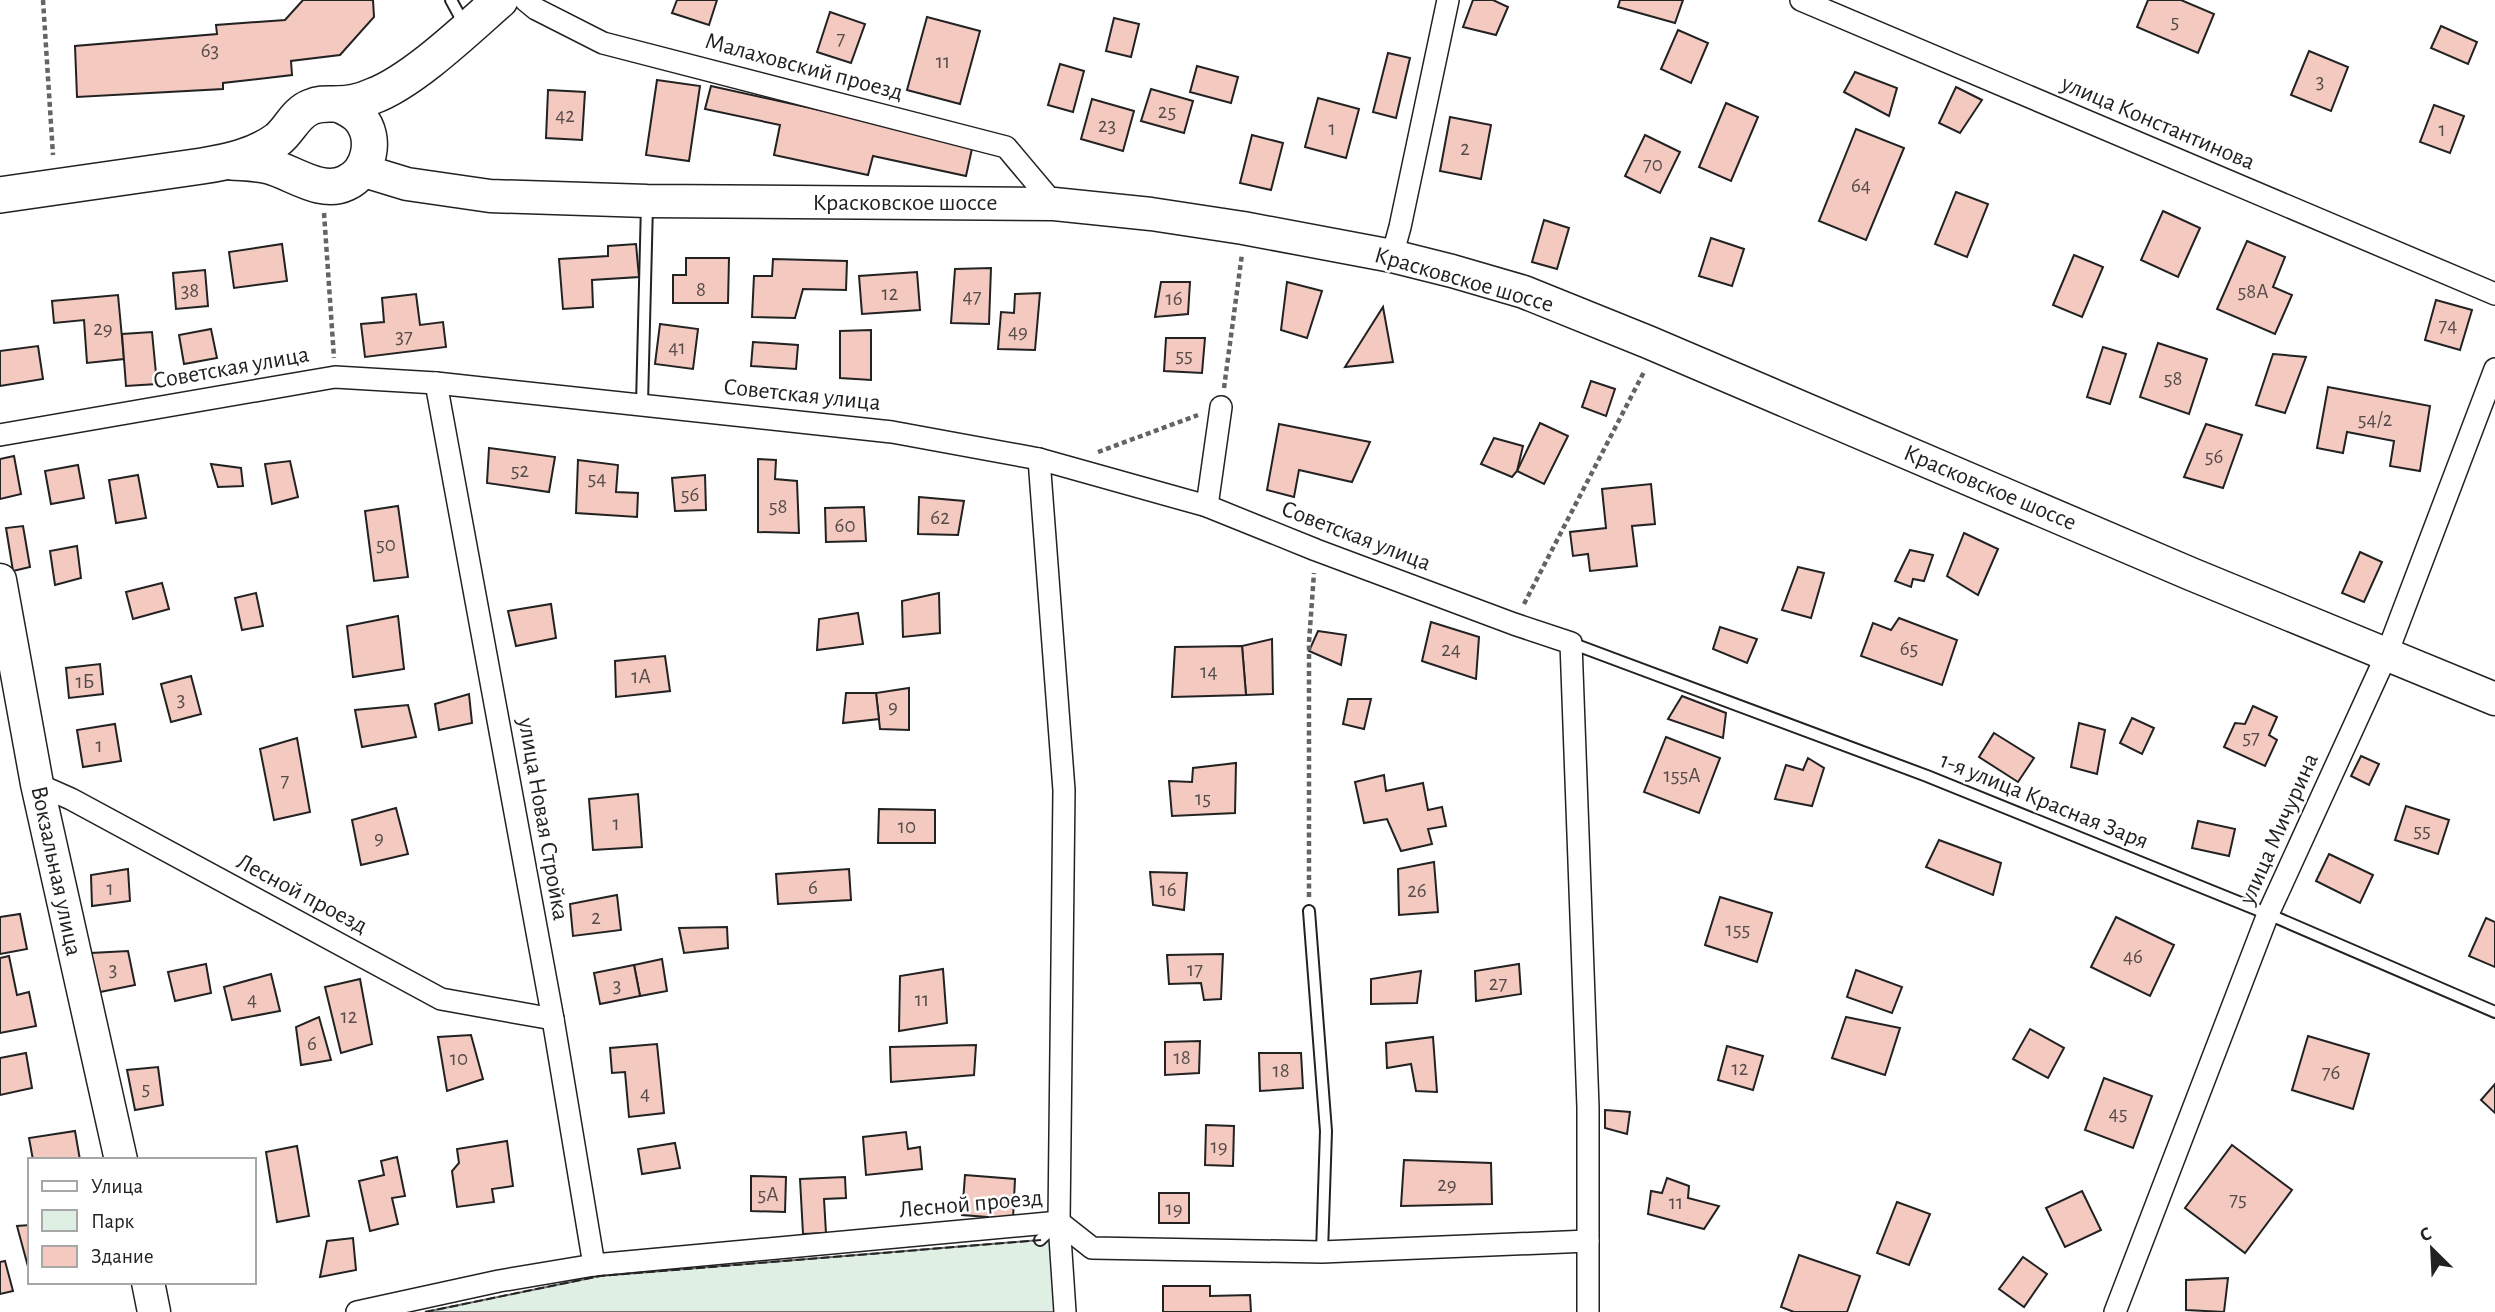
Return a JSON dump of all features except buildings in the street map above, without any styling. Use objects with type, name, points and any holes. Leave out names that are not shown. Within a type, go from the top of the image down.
[{"type":"main road","points":[[369,133],[382,102],[459,15],[500,0]]},
{"type":"main road","points":[[0,195],[228,162],[255,153],[277,140],[297,116],[309,107],[375,96],[398,82]]},
{"type":"main road","points":[[314,194],[318,186],[333,187],[347,183],[367,162],[369,133],[362,120],[351,110],[338,104]]},
{"type":"main road","points":[[289,128],[286,142],[288,157],[294,170],[314,194]]},
{"type":"main road","points":[[228,162],[265,165],[314,194]]},
{"type":"main road","name":"Красковское шоссе","points":[[361,170],[407,184],[490,196],[647,201],[1054,204],[1151,214],[1243,228],[1392,256],[1524,292],[1648,342],[2386,656],[2495,699]]},
{"type":"main road","name":"Вокзальная улица","points":[[0,580],[37,785],[121,1158]]},
{"type":"main road","points":[[148,1284],[154,1312]]},
{"type":"street","name":"Малаховский проезд","points":[[526,0],[536,9],[603,43],[1006,147],[1054,204]]},
{"type":"street","points":[[1392,256],[1448,0]]},
{"type":"street","name":"улица Константинова","points":[[1801,0],[2495,294]]},
{"type":"street","name":"улица Мичурина","points":[[2115,1312],[2268,914],[2386,656],[2495,369]]},
{"type":"street","name":"Советская улица","points":[[0,435],[335,377],[436,383],[892,432],[1039,459],[1207,506],[1316,550],[1571,643]]},
{"type":"street","name":"улица Новая Стройка","points":[[436,383],[553,1019],[594,1265]]},
{"type":"street","points":[[1207,506],[1221,407]]},
{"type":"street","points":[[1039,459],[1064,790],[1059,1222],[1065,1312]]},
{"type":"street","points":[[1571,643],[1588,1107],[1588,1312]]},
{"type":"street","name":"Лесной проезд","points":[[37,785],[83,806],[441,999],[553,1019]]},
{"type":"street","name":"Лесной проезд","points":[[357,1312],[499,1281],[594,1265],[1059,1222],[1092,1248],[1322,1252],[1588,1241]]},
{"type":"lane","points":[[642,404],[647,201]]},
{"type":"lane","name":"1-я улица Красная Заря","points":[[1571,643],[1927,776],[2268,914],[2495,1012]]},
{"type":"lane","points":[[1309,912],[1326,1131],[1322,1252]]},
{"type":"lane","points":[[1040,1240],[1059,1222]]},
{"type":"path","points":[[43,0],[53,155]]},
{"type":"path","points":[[314,194],[335,377]]},
{"type":"path","points":[[1062,466],[1221,407],[1242,248]]},
{"type":"path","points":[[1514,624],[1649,363]]},
{"type":"path","points":[[1309,912],[1309,642],[1316,550]]},
{"type":"green space","points":[[1052,1239],[1055,1312],[425,1312],[600,1276]]},
{"type":"fence","points":[[425,1312],[600,1276],[1041,1240]]}]
